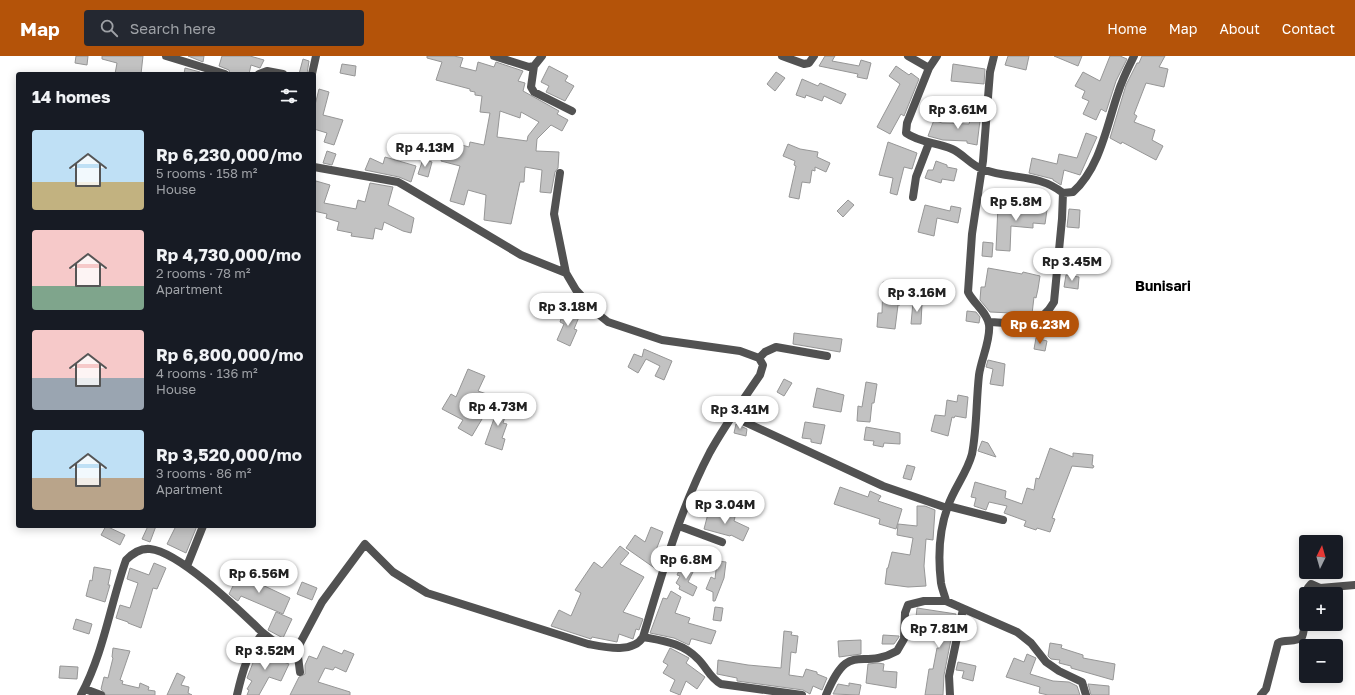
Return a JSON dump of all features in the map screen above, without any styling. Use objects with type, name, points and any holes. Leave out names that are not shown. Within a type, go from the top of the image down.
[{"type":"street","points":[[166,56],[218,72]]},
{"type":"street","points":[[312,72],[316,56]]},
{"type":"street","points":[[494,56],[529,67],[534,66]]},
{"type":"street","points":[[542,56],[534,66],[531,87],[534,92],[572,111]]},
{"type":"street","points":[[782,56],[808,64],[814,56]]},
{"type":"street","points":[[908,56],[930,68]]},
{"type":"street","points":[[937,56],[930,68],[907,123],[906,133],[915,139],[951,148],[981,169],[1016,177],[1040,180],[1050,183],[1063,193],[1073,192],[1084,180],[1100,147],[1118,91],[1134,56]]},
{"type":"street","points":[[946,601],[941,583],[939,561],[941,534],[947,507],[960,484],[971,456],[977,419],[979,376],[990,326],[989,322],[968,292],[972,234],[981,169],[990,72],[994,56]]},
{"type":"street","points":[[913,197],[916,177],[929,143]]},
{"type":"street","points":[[316,167],[398,182],[521,255],[566,273]]},
{"type":"street","points":[[300,672],[297,650],[322,602],[365,544],[402,579],[427,593],[446,600],[572,639],[605,647],[631,646],[640,642],[643,637],[679,526],[710,452],[762,370],[763,365],[759,358],[740,351],[662,340],[608,322],[598,314],[576,290],[566,273],[554,214],[560,173]]},
{"type":"street","points":[[989,322],[1034,322],[1048,313],[1054,302],[1063,193]]},
{"type":"street","points":[[759,358],[765,352],[776,347],[827,356]]},
{"type":"street","points":[[732,416],[884,486],[947,507],[1003,520]]},
{"type":"street","points":[[679,526],[722,542]]},
{"type":"street","points":[[187,566],[202,528]]},
{"type":"street","points":[[101,695],[83,692],[104,637],[126,560],[132,554],[152,549],[187,566],[272,640],[297,650]]},
{"type":"street","points":[[1261,695],[1266,689],[1278,643],[1296,640],[1302,637],[1304,595],[1308,587],[1311,584],[1320,588],[1355,585]]},
{"type":"street","points":[[826,695],[839,669],[850,660],[878,658],[897,651],[904,639],[905,613],[908,605],[924,601],[946,601],[1018,632],[1031,643],[1046,662],[1059,671],[1082,682],[1086,695]]},
{"type":"street","points":[[950,695],[949,676],[963,608]]},
{"type":"street","points":[[237,695],[246,660],[263,633]]},
{"type":"street","points":[[643,637],[674,643],[689,650],[715,680],[722,684],[802,695]]},
{"type":"building","points":[[76,56],[88,56],[87,65],[75,63]]},
{"type":"building","points":[[102,56],[143,56],[141,72],[115,72],[117,63],[102,59]]},
{"type":"building","points":[[188,56],[204,56],[203,62]]},
{"type":"building","points":[[222,56],[250,56],[264,60],[260,68],[251,65],[249,72],[230,72],[229,70],[219,66]]},
{"type":"building","points":[[427,56],[454,56],[463,58],[460,67],[476,71],[478,62],[494,67],[496,62],[523,71],[518,81],[525,83],[523,91],[559,111],[557,114],[568,120],[562,131],[551,125],[537,139],[536,151],[559,152],[558,168],[555,172],[551,193],[540,192],[542,170],[525,167],[524,182],[520,182],[511,224],[484,220],[486,195],[468,190],[464,205],[450,201],[460,166],[441,161],[445,145],[458,148],[458,144],[469,147],[470,142],[484,145],[490,113],[480,112],[482,96],[475,95],[475,92],[470,91],[470,89],[436,80],[442,62],[427,58]],"holes":[[[500,111],[520,118],[521,112],[539,122],[528,136],[527,141],[497,137]]]},
{"type":"building","points":[[825,56],[835,56],[832,61],[859,66],[861,60],[871,63],[867,79],[857,77],[858,74],[819,66]]},
{"type":"building","points":[[1008,56],[1029,56],[1026,70],[1005,65]]},
{"type":"building","points":[[1054,56],[1082,56],[1078,66]]},
{"type":"building","points":[[1110,56],[1120,56],[1127,59],[1116,81],[1106,112],[1101,109],[1096,120],[1083,114],[1089,101],[1082,98],[1085,91],[1075,86],[1083,72],[1100,81]]},
{"type":"building","points":[[1142,56],[1165,56],[1159,67],[1168,69],[1164,87],[1146,83],[1134,114],[1137,116],[1134,122],[1155,130],[1152,140],[1163,146],[1156,160],[1122,142],[1121,144],[1110,138],[1126,85]]},
{"type":"building","points":[[303,59],[309,61],[307,72],[300,72]]},
{"type":"building","points":[[342,64],[356,66],[355,76],[340,73]]},
{"type":"building","points":[[953,64],[985,69],[984,84],[951,81]]},
{"type":"building","points":[[549,66],[568,76],[565,81],[574,86],[565,101],[546,92],[549,86],[541,82]]},
{"type":"building","points":[[896,66],[909,75],[911,73],[919,79],[904,116],[901,114],[890,134],[877,127],[900,84],[889,76]]},
{"type":"building","points":[[185,68],[200,72],[184,72]]},
{"type":"building","points":[[776,72],[785,78],[775,91],[767,84]]},
{"type":"building","points":[[802,79],[818,86],[820,83],[846,94],[841,104],[824,96],[822,101],[806,95],[805,98],[796,95]]},
{"type":"building","points":[[319,89],[329,92],[323,115],[343,120],[334,145],[324,142],[327,133],[316,130],[316,101]]},
{"type":"building","points":[[974,109],[981,112],[977,145],[967,143],[967,141],[943,140],[928,136],[934,120],[942,123],[969,124]]},
{"type":"building","points":[[1086,133],[1097,137],[1080,175],[1064,170],[1061,185],[1053,179],[1029,173],[1032,158],[1057,164],[1059,154],[1077,158]]},
{"type":"building","points":[[888,142],[917,153],[912,169],[904,167],[897,195],[890,193],[893,178],[879,175]]},
{"type":"building","points":[[788,144],[800,149],[818,152],[817,157],[830,163],[826,172],[815,167],[815,171],[812,170],[810,183],[802,182],[799,199],[789,197],[796,166],[794,165],[795,161],[783,156]]},
{"type":"building","points":[[327,151],[336,154],[332,165],[323,163]]},
{"type":"building","points":[[385,157],[416,166],[411,182],[399,177],[365,170],[370,158],[383,164]]},
{"type":"building","points":[[423,159],[432,162],[428,177],[418,174]]},
{"type":"building","points":[[936,161],[947,165],[947,167],[957,169],[954,181],[942,179],[941,183],[925,178],[928,170],[933,170]]},
{"type":"building","points":[[316,181],[330,185],[324,203],[356,209],[358,200],[365,202],[370,183],[393,187],[388,205],[414,218],[411,233],[384,222],[382,230],[375,228],[373,239],[351,236],[352,233],[337,230],[339,222],[326,218],[327,214],[316,211]]},
{"type":"building","points":[[848,200],[854,205],[843,217],[837,211]]},
{"type":"building","points":[[925,205],[950,211],[951,206],[961,208],[958,223],[937,218],[934,236],[918,232]]},
{"type":"building","points":[[998,206],[1027,206],[1047,210],[1045,224],[1033,223],[1033,228],[1011,226],[1010,251],[996,250]]},
{"type":"building","points":[[1069,209],[1080,210],[1079,228],[1067,227]]},
{"type":"building","points":[[983,242],[993,243],[992,257],[982,256]]},
{"type":"building","points":[[988,268],[1022,274],[1023,272],[1040,276],[1036,298],[1034,297],[1032,314],[990,312],[980,300],[981,287],[985,287]]},
{"type":"building","points":[[1066,275],[1079,277],[1078,289],[1064,287]]},
{"type":"building","points":[[883,282],[899,283],[900,305],[898,305],[895,329],[877,327],[878,313],[882,313]]},
{"type":"building","points":[[913,302],[922,303],[921,324],[911,324]]},
{"type":"building","points":[[565,307],[573,310],[571,314],[579,317],[574,329],[577,330],[570,346],[557,340],[564,324],[560,322]]},
{"type":"building","points":[[967,311],[976,312],[980,317],[979,323],[966,321]]},
{"type":"building","points":[[794,333],[842,339],[840,352],[793,344]]},
{"type":"building","points":[[1036,338],[1047,341],[1045,351],[1034,349]]},
{"type":"building","points":[[644,349],[672,361],[664,380],[655,376],[660,366],[646,359],[638,373],[628,367],[634,354],[642,357]]},
{"type":"building","points":[[988,360],[1005,364],[1003,386],[990,384],[993,369],[986,367]]},
{"type":"building","points":[[468,369],[485,376],[478,391],[495,397],[472,436],[458,428],[463,420],[442,409],[451,394],[456,397]]},
{"type":"building","points":[[784,379],[792,383],[784,396],[777,392]]},
{"type":"building","points":[[866,382],[877,384],[874,403],[872,403],[870,422],[857,421],[858,406],[862,407]]},
{"type":"building","points":[[817,388],[844,395],[841,412],[813,407]]},
{"type":"building","points":[[958,395],[968,397],[966,418],[955,416],[954,418],[952,417],[948,436],[931,431],[935,415],[945,416],[947,400],[957,402]]},
{"type":"building","points":[[501,399],[510,402],[503,423],[507,424],[502,438],[505,439],[502,450],[485,444]]},
{"type":"building","points":[[805,422],[825,425],[821,444],[811,442],[811,439],[802,438]]},
{"type":"building","points":[[736,424],[747,429],[746,436],[734,433]]},
{"type":"building","points":[[866,427],[900,433],[900,444],[884,443],[883,447],[873,445],[874,441],[864,440]]},
{"type":"building","points":[[982,441],[988,443],[996,457],[978,451]]},
{"type":"building","points":[[1050,448],[1073,457],[1073,453],[1093,455],[1092,465],[1094,466],[1093,468],[1072,466],[1052,518],[1055,519],[1050,532],[1024,526],[1026,521],[1004,513],[1007,506],[989,502],[986,510],[974,506],[976,498],[971,497],[975,482],[1006,491],[1005,498],[1022,504],[1027,488],[1034,490],[1036,478],[1039,479]]},
{"type":"building","points":[[907,465],[915,467],[911,480],[903,478]]},
{"type":"building","points":[[840,487],[868,497],[870,491],[881,496],[878,501],[902,509],[896,529],[879,524],[880,519],[834,504]]},
{"type":"building","points":[[917,506],[925,506],[935,510],[933,540],[926,539],[924,566],[926,586],[908,587],[885,584],[887,568],[892,552],[910,555],[913,538],[897,535],[898,524],[917,526]]},
{"type":"building","points":[[709,510],[735,517],[734,521],[749,528],[743,541],[731,535],[704,529]]},
{"type":"building","points":[[651,527],[663,532],[656,550],[663,554],[656,569],[626,548],[635,535],[645,542]]},
{"type":"building","points":[[105,528],[110,528],[125,535],[120,545],[101,535]]},
{"type":"building","points":[[147,528],[155,528],[150,542],[142,539]]},
{"type":"building","points":[[175,528],[196,528],[186,553],[167,544]]},
{"type":"building","points":[[620,546],[629,553],[620,564],[644,577],[623,612],[643,619],[639,630],[636,629],[633,639],[619,634],[617,642],[592,637],[591,639],[551,626],[559,610],[571,616],[581,593],[575,590],[594,562],[602,568]]},
{"type":"building","points":[[717,561],[726,562],[724,578],[715,601],[713,601],[713,592],[706,589],[711,577],[715,579]]},
{"type":"building","points":[[154,563],[166,568],[157,589],[153,588],[141,628],[116,618],[120,605],[130,608],[138,583],[127,579],[130,568],[149,575]]},
{"type":"building","points":[[682,564],[694,570],[688,582],[697,587],[693,596],[679,589],[680,586],[676,583],[680,576],[677,575]]},
{"type":"building","points":[[94,567],[111,570],[108,585],[110,585],[105,602],[86,596],[90,580],[92,581]]},
{"type":"building","points":[[239,574],[290,598],[283,614],[241,596],[238,601],[229,594]]},
{"type":"building","points":[[302,582],[317,588],[312,600],[297,594]]},
{"type":"building","points":[[671,591],[681,597],[675,613],[690,618],[688,623],[716,631],[711,644],[691,639],[689,645],[674,638],[650,633],[663,598],[667,599]]},
{"type":"building","points":[[715,607],[723,608],[721,621],[713,620]]},
{"type":"building","points":[[917,608],[956,614],[944,675],[943,695],[925,695],[929,669],[933,669],[937,648],[939,648],[943,623],[916,617]]},
{"type":"building","points":[[276,612],[292,619],[283,638],[268,630]]},
{"type":"building","points":[[76,619],[92,624],[89,634],[73,629]]},
{"type":"building","points":[[784,631],[792,632],[791,635],[798,636],[796,653],[791,652],[789,675],[803,677],[806,669],[817,672],[817,674],[827,678],[822,690],[813,686],[810,694],[803,690],[737,681],[737,678],[717,674],[718,660],[781,668]]},
{"type":"building","points":[[883,635],[899,637],[894,644],[882,644]]},
{"type":"building","points":[[861,640],[861,654],[839,657],[838,641]]},
{"type":"building","points":[[1050,643],[1062,645],[1061,648],[1083,655],[1083,658],[1115,664],[1113,680],[1071,668],[1071,666],[1059,663],[1060,660],[1051,659],[1048,656]]},
{"type":"building","points":[[323,646],[342,654],[344,650],[354,654],[346,672],[335,667],[333,670],[325,668],[318,682],[350,692],[350,695],[290,695],[299,677],[305,674],[305,665],[309,656],[317,659]]},
{"type":"building","points":[[113,648],[130,651],[120,680],[123,681],[122,684],[139,688],[140,683],[149,687],[148,690],[155,691],[155,695],[106,695],[101,689],[104,677],[108,678],[113,658]]},
{"type":"building","points":[[670,648],[689,658],[686,663],[705,677],[697,689],[686,681],[680,695],[670,691],[675,680],[663,673],[668,665],[663,662]]},
{"type":"building","points":[[258,650],[266,651],[274,656],[273,658],[289,664],[281,681],[269,677],[259,695],[247,695],[249,690],[247,689],[252,681],[247,678]]},
{"type":"building","points":[[1027,654],[1036,658],[1030,674],[1053,681],[1069,682],[1077,686],[1080,695],[1048,695],[1039,693],[1040,687],[1006,677],[1014,658],[1024,662]]},
{"type":"building","points":[[958,662],[976,666],[973,681],[962,678],[964,671],[956,670]]},
{"type":"building","points":[[868,664],[884,664],[883,671],[897,672],[896,688],[866,683]]},
{"type":"building","points":[[60,666],[78,667],[77,679],[59,678]]},
{"type":"building","points":[[177,673],[185,677],[181,685],[189,687],[188,693],[192,695],[167,695]]},
{"type":"building","points":[[849,683],[861,685],[859,695],[833,694],[838,684],[849,686]]},
{"type":"building","points":[[1088,684],[1109,686],[1109,695],[1091,695]]},
{"type":"district","name":"Bunisari","points":[[1163,286]]}]
